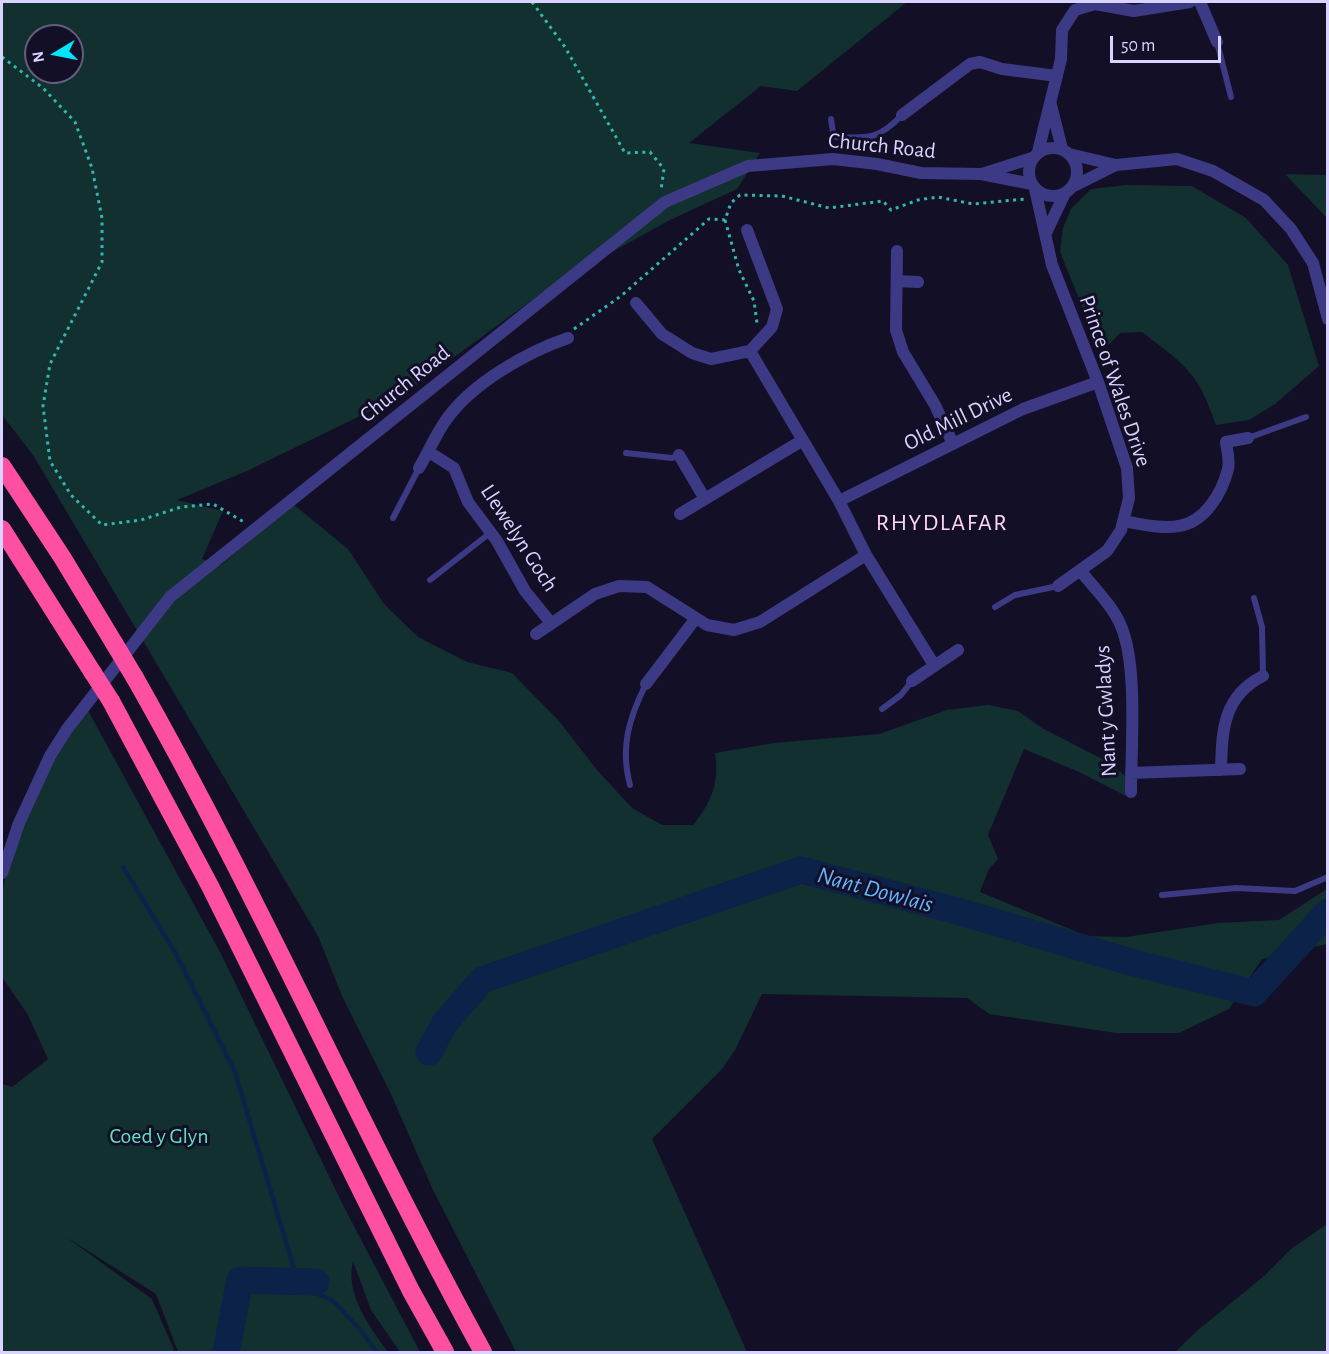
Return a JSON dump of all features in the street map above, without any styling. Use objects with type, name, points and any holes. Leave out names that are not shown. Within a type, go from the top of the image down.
[{"type":"highway","points":[[2,466],[62,557],[135,678],[244,879],[435,1265],[483,1353]]},
{"type":"highway","points":[[2,529],[111,701],[210,886],[411,1291],[445,1353]]},
{"type":"street","points":[[1116,165],[1069,190],[1049,196],[1034,187],[1028,173],[1051,104],[1057,76],[1062,30],[1075,10],[1095,4],[1134,11],[1190,2]]},
{"type":"street","points":[[1200,2],[1217,42]]},
{"type":"street","points":[[902,116],[970,64],[980,62],[1002,69],[1057,76]]},
{"type":"street","points":[[1047,233],[1077,170],[1066,152],[1051,104]]},
{"type":"street","points":[[1035,155],[1046,148],[1116,165],[1177,159],[1213,171],[1264,200],[1291,229],[1313,263],[1328,319]]},
{"type":"street","name":"Church Road","points":[[981,174],[1035,155]]},
{"type":"street","name":"Church Road","points":[[2,873],[4,856],[50,756],[67,729],[170,597],[665,202],[748,166],[833,159],[878,164],[921,173],[981,174],[1034,187]]},
{"type":"street","name":"Prince of Wales Drive","points":[[1034,187],[1047,233],[1052,265],[1098,382],[1127,468],[1129,498],[1121,530],[1107,551],[1058,586]]},
{"type":"street","points":[[636,303],[662,334],[692,353],[711,359],[750,351],[772,327],[777,309],[747,230]]},
{"type":"street","points":[[897,251],[896,330],[903,352],[935,405],[953,444]]},
{"type":"street","points":[[897,281],[918,282]]},
{"type":"street","points":[[419,468],[447,419],[476,391],[534,351],[568,338]]},
{"type":"street","points":[[750,351],[839,501],[866,555],[934,665]]},
{"type":"street","name":"Old Mill Drive","points":[[839,501],[1023,409],[1098,382]]},
{"type":"street","points":[[1123,521],[1152,527],[1181,526],[1202,515],[1218,496],[1229,467],[1226,442],[1248,438]]},
{"type":"street","points":[[680,514],[803,440]]},
{"type":"street","name":"Llewelyn Goch","points":[[429,452],[454,468],[468,502],[491,532],[525,591],[550,623]]},
{"type":"street","points":[[679,455],[705,499]]},
{"type":"street","name":"Llewelyn Goch","points":[[536,634],[595,594],[619,586],[647,587],[707,625],[734,630],[760,622],[866,555]]},
{"type":"street","name":"Nant y Gwladys","points":[[1080,570],[1121,624],[1126,643],[1130,679],[1131,792]]},
{"type":"street","points":[[646,684],[696,618]]},
{"type":"street","points":[[912,681],[958,650]]},
{"type":"street","points":[[1221,770],[1226,715],[1246,684],[1263,676]]},
{"type":"street","points":[[1131,773],[1240,769]]},
{"type":"lane","points":[[1217,42],[1231,97]]},
{"type":"lane","points":[[831,119],[832,132],[836,137],[873,137],[888,130],[902,116]]},
{"type":"lane","points":[[1248,438],[1306,417]]},
{"type":"lane","points":[[626,453],[672,458],[679,455]]},
{"type":"lane","points":[[393,518],[419,468]]},
{"type":"lane","points":[[430,580],[491,532]]},
{"type":"lane","points":[[995,607],[1015,595],[1058,586]]},
{"type":"lane","points":[[1254,598],[1262,627],[1263,676]]},
{"type":"lane","points":[[882,709],[901,695],[912,681]]},
{"type":"lane","points":[[630,785],[625,765],[626,738],[646,684]]},
{"type":"lane","points":[[1162,895],[1236,888],[1295,891],[1328,877]]},
{"type":"path","points":[[532,2],[565,47],[626,153],[650,153],[664,169],[658,207]]},
{"type":"path","points":[[2,57],[43,88],[75,122],[92,168],[102,218],[102,262],[50,364],[43,406],[50,461],[71,495],[102,525],[141,520],[182,507],[213,504],[256,529]]},
{"type":"path","points":[[760,341],[754,301],[739,270],[725,220],[731,203],[740,195],[782,196],[829,208],[883,201],[891,210],[918,200],[938,197],[973,204],[1020,198],[1038,202]]},
{"type":"path","points":[[568,338],[576,325],[621,296],[701,225],[709,219],[725,220]]},
{"type":"green space","points":[[2,2],[907,2],[797,91],[761,86],[689,143],[760,153],[737,189],[670,220],[554,284],[401,396],[247,471],[177,500],[223,511],[202,559],[221,565],[293,504],[348,549],[384,604],[418,637],[467,662],[512,673],[559,721],[597,770],[632,808],[662,825],[693,825],[699,817],[713,792],[716,773],[715,753],[774,743],[879,734],[947,710],[988,705],[1018,711],[1042,728],[1108,762],[1133,782],[1126,796],[1077,771],[1024,749],[988,835],[998,859],[989,869],[980,892],[1087,936],[1126,937],[1218,923],[1279,920],[1327,889],[1327,944],[1262,959],[1229,1009],[1179,1033],[1116,1033],[989,1014],[967,998],[762,994],[735,1050],[722,1069],[652,1139],[747,1352],[516,1352],[432,1188],[391,1094],[342,996],[318,936],[33,455],[2,415]]},
{"type":"green space","points":[[1285,174],[1327,175],[1327,218]]},
{"type":"green space","points":[[1127,185],[1192,186],[1246,218],[1288,265],[1319,366],[1275,404],[1249,420],[1216,425],[1196,381],[1180,362],[1142,332],[1120,333],[1101,353],[1060,252],[1063,228],[1071,209],[1091,189]]},
{"type":"green space","name":"Coed y Glyn","points":[[85,705],[221,954],[344,1207],[420,1352],[400,1352],[371,1310],[353,1261],[352,1285],[360,1309],[388,1352],[178,1352],[156,1294],[66,1237],[152,1299],[175,1352],[2,1352],[2,1084],[12,1087],[48,1059],[28,1015],[2,977],[2,891],[19,823]]},
{"type":"green space","points":[[1327,1224],[1327,1352],[1175,1352],[1264,1276],[1291,1249]]},
{"type":"waterway","points":[[123,867],[176,954],[235,1072],[299,1285],[333,1301],[358,1327],[377,1352]]},
{"type":"waterway","name":"Nant Dowlais","points":[[429,1052],[444,1024],[482,980],[801,870],[957,911],[1127,961],[1254,993],[1328,912]]},
{"type":"waterway","points":[[226,1352],[240,1280],[316,1282]]},
{"type":"district","name":"RHYDLAFAR","points":[[942,523]]}]
